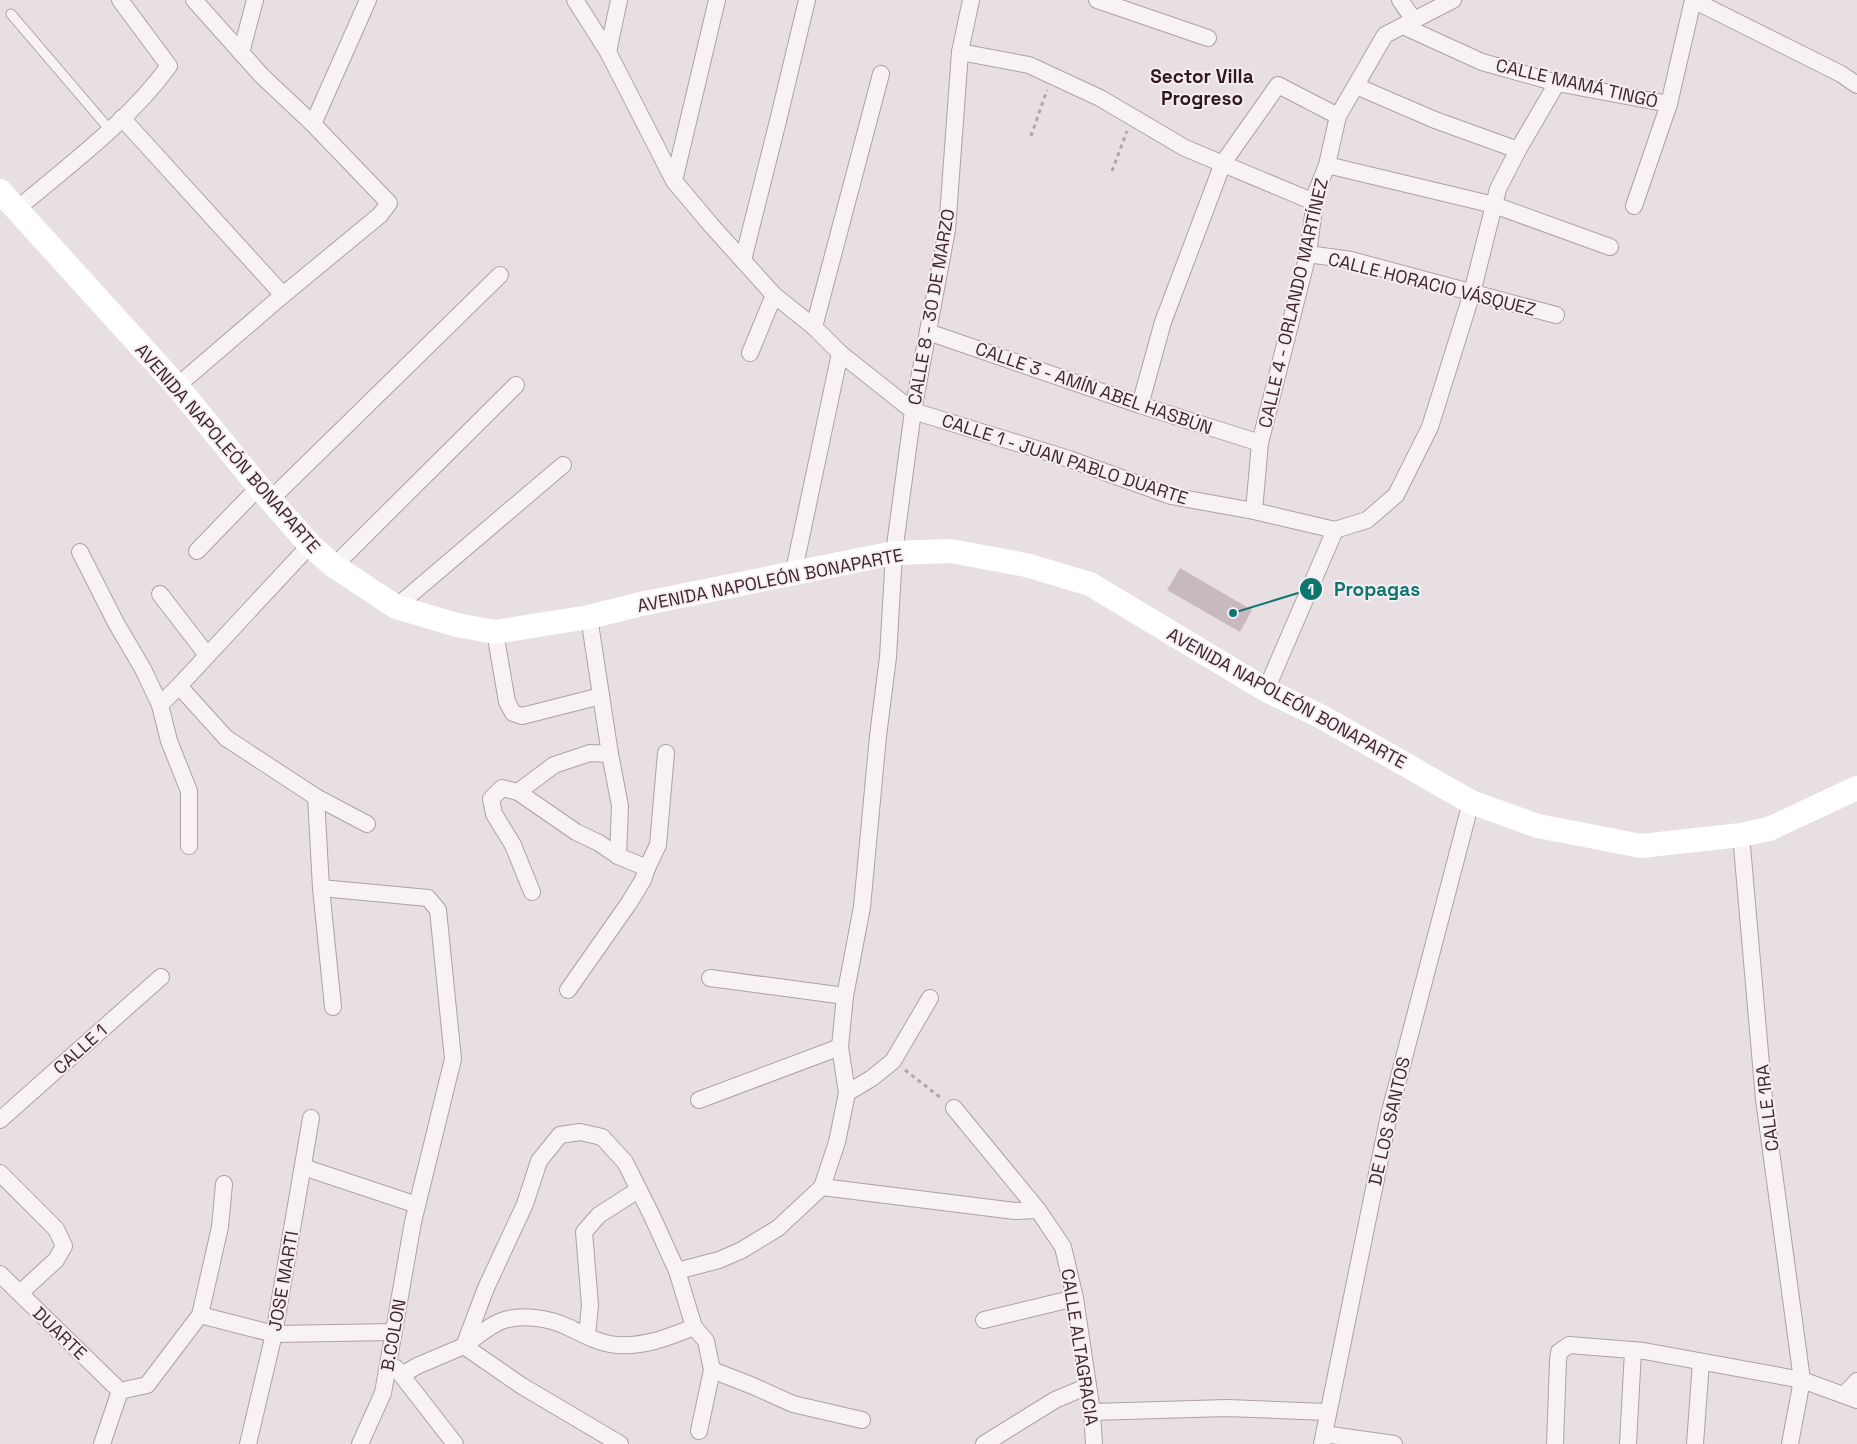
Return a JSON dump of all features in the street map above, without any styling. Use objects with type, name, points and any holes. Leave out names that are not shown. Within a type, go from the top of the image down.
[{"type":"main road","name":"AVENIDA NAPOLEÓN BONAPARTE","points":[[0,191],[177,386],[264,493],[310,545],[334,566],[396,607],[457,625],[494,632],[589,617],[641,604],[894,554],[951,551],[1026,565],[1090,584],[1266,690],[1322,717],[1471,802],[1538,826],[1641,846],[1741,836],[1769,829],[1857,788]]},
{"type":"street","points":[[16,210],[110,130],[156,84],[169,66],[120,0]]},
{"type":"street","points":[[177,386],[380,215],[389,202],[313,124],[262,76],[194,0]]},
{"type":"street","points":[[241,53],[256,0]]},
{"type":"street","points":[[313,124],[368,0]]},
{"type":"street","points":[[575,0],[608,52],[674,181],[774,295],[814,327],[840,353],[913,411]]},
{"type":"street","points":[[608,52],[619,0]]},
{"type":"street","points":[[674,181],[717,0]]},
{"type":"street","points":[[743,260],[807,0]]},
{"type":"street","name":"CALLE 8 - 30 DE MARZO","points":[[847,1093],[840,1047],[845,996],[862,907],[878,736],[888,657],[894,554],[913,411],[948,230],[960,52],[971,0]]},
{"type":"street","points":[[1097,0],[1208,38]]},
{"type":"street","points":[[1400,0],[1409,23]]},
{"type":"street","name":"CALLE 4 - ORLANDO MARTÍNEZ","points":[[1254,511],[1260,443],[1308,254],[1314,202],[1326,165],[1338,116],[1385,35],[1453,0]]},
{"type":"street","points":[[1634,206],[1669,104],[1693,0],[1841,74],[1857,85]]},
{"type":"street","name":"CALLE MAMÁ TINGÓ","points":[[1409,23],[1482,62],[1557,83],[1669,104]]},
{"type":"street","points":[[960,52],[1029,65],[1100,98],[1185,148],[1314,202]]},
{"type":"street","points":[[814,327],[881,74]]},
{"type":"street","points":[[1266,690],[1335,530],[1367,520],[1396,494],[1430,427],[1472,293],[1498,189],[1557,83]]},
{"type":"street","points":[[1140,405],[1163,322],[1223,163],[1278,84],[1338,116]]},
{"type":"street","points":[[1356,86],[1436,120],[1518,150]]},
{"type":"street","points":[[122,118],[283,295]]},
{"type":"street","points":[[1326,165],[1494,205],[1610,247]]},
{"type":"street","name":"CALLE HORACIO VÁSQUEZ","points":[[1308,254],[1351,260],[1556,315]]},
{"type":"street","points":[[197,552],[264,493],[500,275]]},
{"type":"street","points":[[750,353],[774,295]]},
{"type":"street","name":"CALLE 3 - AMÍN ABEL HASBÚN","points":[[928,332],[1140,405],[1260,443]]},
{"type":"street","points":[[793,575],[840,353]]},
{"type":"street","points":[[334,566],[516,385]]},
{"type":"street","name":"CALLE 1 - JUAN PABLO DUARTE","points":[[913,411],[1069,459],[1171,496],[1254,511],[1335,530]]},
{"type":"street","points":[[396,607],[563,465]]},
{"type":"street","points":[[160,705],[180,686],[310,545]]},
{"type":"street","points":[[80,552],[116,623],[143,669],[160,705],[169,741],[189,791],[189,846]]},
{"type":"street","points":[[160,594],[207,655]]},
{"type":"street","points":[[589,617],[620,806],[618,856]]},
{"type":"street","points":[[494,632],[507,702],[513,713],[522,716],[601,696]]},
{"type":"street","points":[[180,686],[226,738],[316,797],[366,824]]},
{"type":"street","points":[[518,792],[554,765],[590,753],[610,754]]},
{"type":"street","points":[[568,990],[629,903],[643,880],[646,868],[658,845],[666,753]]},
{"type":"street","points":[[532,892],[513,844],[494,814],[491,799],[502,788],[518,792],[576,832],[599,843],[618,856],[646,868]]},
{"type":"street","points":[[316,797],[321,888],[333,1007]]},
{"type":"street","name":"DE LOS SANTOS","points":[[1323,1439],[1389,1115],[1471,802]]},
{"type":"street","name":"CALLE 1RA","points":[[1741,836],[1764,1099],[1802,1380],[1790,1444]]},
{"type":"street","name":"B.COLON","points":[[321,888],[428,898],[438,910],[453,1059],[413,1222],[383,1394],[360,1444]]},
{"type":"street","name":"CALLE 1","points":[[0,1120],[161,977]]},
{"type":"street","points":[[710,978],[845,996]]},
{"type":"street","points":[[677,1271],[719,1260],[742,1250],[778,1228],[822,1188],[837,1142],[847,1093],[872,1078],[892,1061],[930,998]]},
{"type":"street","points":[[699,1100],[840,1047]]},
{"type":"street","name":"CALLE ALTAGRACIA","points":[[954,1108],[1038,1210],[1063,1247],[1075,1298],[1092,1412],[1094,1444]]},
{"type":"street","name":"JOSE MARTI","points":[[248,1444],[274,1334],[311,1118]]},
{"type":"street","points":[[464,1346],[486,1288],[525,1204],[539,1161],[560,1135],[580,1132],[602,1137],[624,1162],[651,1214],[677,1271],[694,1327],[706,1341],[712,1370],[699,1431]]},
{"type":"street","points":[[303,1167],[417,1205]]},
{"type":"street","points":[[0,1173],[56,1229],[64,1246],[56,1260],[20,1293]]},
{"type":"street","points":[[102,1444],[120,1391],[147,1385],[200,1315],[220,1227],[224,1184]]},
{"type":"street","points":[[822,1188],[1015,1211],[1038,1210]]},
{"type":"street","points":[[587,1336],[590,1305],[584,1232],[599,1215],[638,1190]]},
{"type":"street","name":"DUARTE","points":[[0,1274],[120,1391]]},
{"type":"street","points":[[984,1320],[1075,1298]]},
{"type":"street","points":[[200,1315],[274,1334],[394,1332]]},
{"type":"street","points":[[402,1375],[417,1366],[464,1346],[498,1322],[512,1318],[535,1318],[564,1325],[587,1336],[616,1345],[654,1342],[694,1327]]},
{"type":"street","points":[[1555,1444],[1559,1352],[1569,1345],[1644,1352],[1802,1380],[1850,1397],[1857,1381]]},
{"type":"street","points":[[464,1346],[522,1386],[617,1443]]},
{"type":"street","points":[[1628,1444],[1634,1351]]},
{"type":"street","points":[[389,1358],[456,1444]]},
{"type":"street","points":[[1695,1444],[1702,1362]]},
{"type":"street","points":[[712,1370],[793,1404],[862,1420]]},
{"type":"street","points":[[984,1444],[1056,1400],[1088,1386]]},
{"type":"street","points":[[1092,1412],[1227,1408],[1327,1412]]},
{"type":"street","points":[[1323,1439],[1394,1444]]},
{"type":"lane","points":[[11,14],[110,130]]},
{"type":"path","points":[[1031,136],[1052,76]]},
{"type":"path","points":[[1112,171],[1132,117]]},
{"type":"path","points":[[892,1061],[954,1108]]},
{"type":"building","points":[[1180,568],[1252,610],[1240,632],[1167,590]]},
{"type":"place","name":"Propagas","points":[[1233,613]]},
{"type":"district","name":"Sector Villa Progreso","points":[[1202,87]]}]
